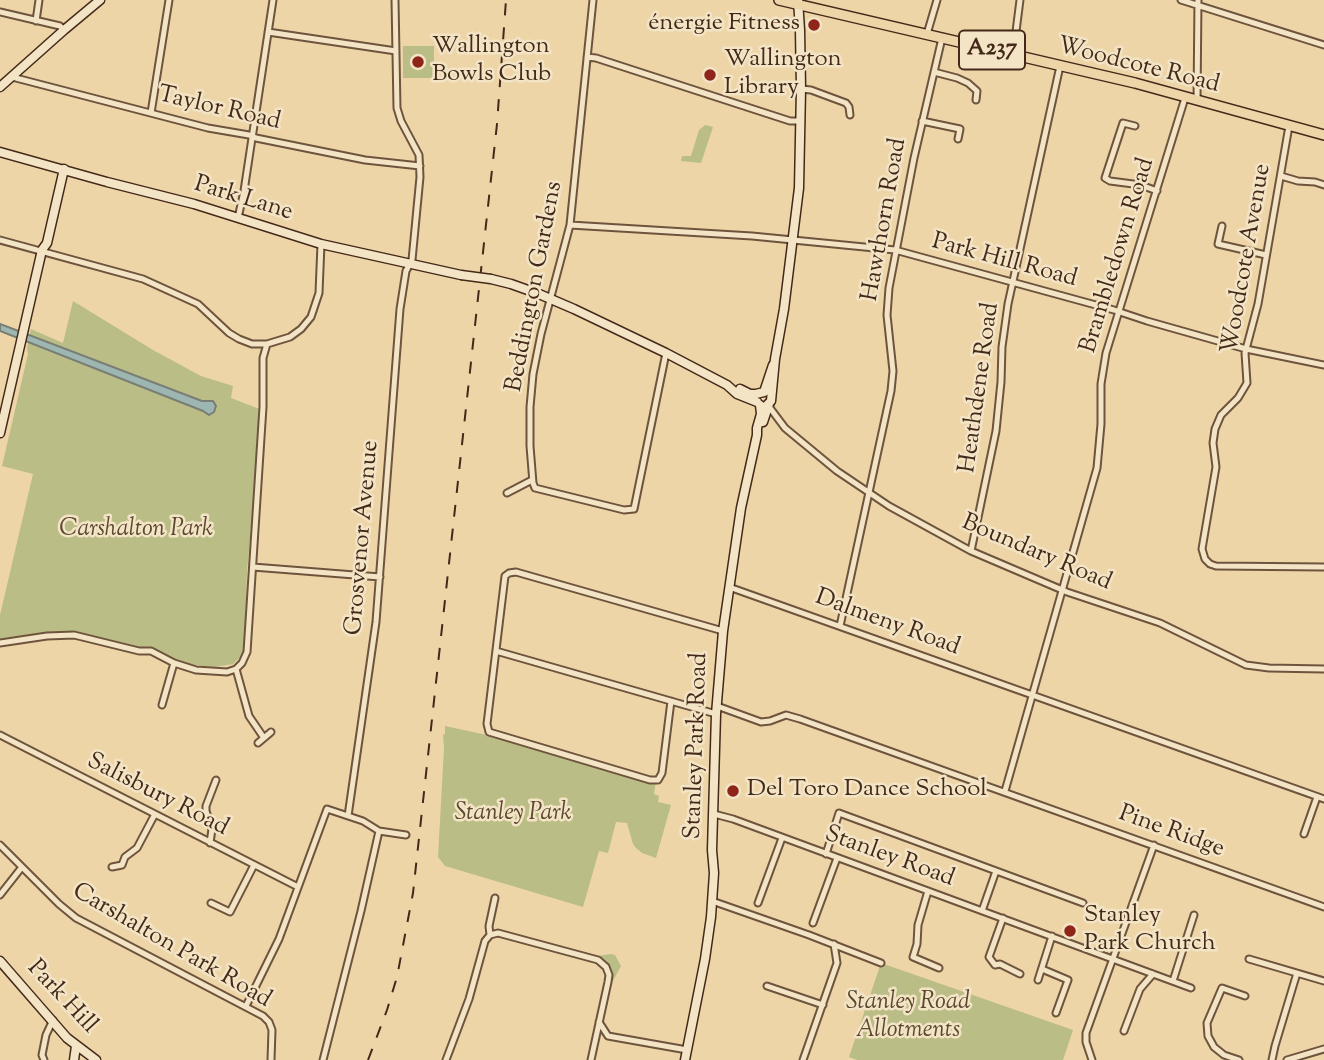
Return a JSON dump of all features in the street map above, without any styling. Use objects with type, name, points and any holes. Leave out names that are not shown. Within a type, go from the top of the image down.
[{"type":"main road","points":[[0,87],[100,0]]},
{"type":"main road","name":"Woodcote Road","points":[[779,0],[798,2],[1143,86],[1324,135]]},
{"type":"main road","name":"Stanley Park Road","points":[[685,1060],[707,950],[712,901],[716,710],[723,631],[742,503],[757,428],[775,359],[799,188],[802,121],[798,2]]},
{"type":"main road","name":"Park Lane","points":[[0,152],[194,204],[321,244],[461,275],[491,279],[550,298]]},
{"type":"main road","points":[[0,433],[4,400],[47,243],[64,169]]},
{"type":"main road","points":[[550,298],[666,353],[727,385],[737,394],[764,400]]},
{"type":"main road","name":"Park Hill","points":[[0,961],[67,1038],[96,1060]]},
{"type":"main road","points":[[74,1060],[76,1046]]},
{"type":"street","points":[[36,21],[39,0]]},
{"type":"street","points":[[151,113],[169,0]]},
{"type":"street","points":[[238,218],[273,0]]},
{"type":"street","points":[[395,0],[398,113],[416,149],[421,166]]},
{"type":"street","name":"Beddington Gardens","points":[[532,480],[532,388],[537,347],[570,225],[593,0]]},
{"type":"street","points":[[927,34],[937,0]]},
{"type":"street","points":[[1013,55],[1020,0]]},
{"type":"street","points":[[1181,0],[1198,2],[1324,45]]},
{"type":"street","points":[[1197,101],[1198,2]]},
{"type":"street","points":[[0,12],[60,26],[64,30]]},
{"type":"street","points":[[268,32],[396,51]]},
{"type":"street","name":"Hawthorn Road","points":[[840,626],[892,381],[887,302],[895,250],[942,38]]},
{"type":"street","points":[[587,57],[784,119],[802,121]]},
{"type":"street","name":"Heathdene Road","points":[[971,551],[996,431],[1005,322],[1060,66]]},
{"type":"street","points":[[934,72],[968,83],[978,91],[976,100]]},
{"type":"street","name":"Taylor Road","points":[[12,77],[208,128],[376,162],[421,166]]},
{"type":"street","points":[[801,89],[846,103],[850,115]]},
{"type":"street","name":"Brambledown Road","points":[[1005,792],[1097,468],[1102,373],[1106,353],[1185,98]]},
{"type":"street","points":[[922,121],[960,130],[958,139]]},
{"type":"street","points":[[1135,126],[1123,123],[1105,178],[1157,191]]},
{"type":"street","name":"Woodcote Avenue","points":[[1289,126],[1258,304],[1246,349],[1247,380],[1238,398],[1221,415],[1214,436],[1213,448],[1217,464],[1203,554],[1208,562],[1216,566],[1324,567]]},
{"type":"street","name":"Grosvenor Avenue","points":[[348,816],[376,622],[400,309],[406,271],[412,260],[421,166]]},
{"type":"street","points":[[1281,176],[1324,185]]},
{"type":"street","name":"Park Hill Road","points":[[570,225],[793,239],[895,250],[1246,349],[1324,365]]},
{"type":"street","points":[[1222,226],[1218,244],[1266,255]]},
{"type":"street","points":[[0,240],[142,279],[198,304],[229,333],[252,344],[267,344],[290,337],[311,317],[320,281],[321,244]]},
{"type":"street","points":[[252,344],[263,358]]},
{"type":"street","points":[[0,643],[74,635],[151,652],[196,670],[226,672],[236,669],[242,663],[247,652],[263,407],[263,358],[267,344]]},
{"type":"street","points":[[507,493],[532,480],[538,489],[624,510],[634,509],[666,353]]},
{"type":"street","name":"Boundary Road","points":[[764,400],[778,420],[822,459],[900,512],[971,551],[1063,590],[1160,623],[1246,665],[1324,669]]},
{"type":"street","points":[[253,567],[380,577]]},
{"type":"street","points":[[671,701],[662,773],[658,780],[650,780],[489,732],[487,724],[504,579],[509,573],[516,572],[723,631]]},
{"type":"street","name":"Dalmeny Road","points":[[729,587],[1322,798]]},
{"type":"street","name":"Pine Ridge","points":[[496,651],[671,701],[761,722],[792,716],[1324,907]]},
{"type":"street","points":[[162,705],[174,663]]},
{"type":"street","points":[[236,669],[249,716],[264,738]]},
{"type":"street","points":[[258,743],[271,732]]},
{"type":"street","name":"Salisbury Road","points":[[0,735],[298,887]]},
{"type":"street","points":[[210,842],[212,829],[206,806],[216,780]]},
{"type":"street","points":[[1304,834],[1322,798]]},
{"type":"street","points":[[246,1006],[279,939],[327,809],[363,821],[379,831],[406,835]]},
{"type":"street","points":[[826,854],[839,813],[1083,903]]},
{"type":"street","points":[[112,867],[122,865],[125,857],[137,848],[155,814]]},
{"type":"street","name":"Stanley Road","points":[[713,814],[733,819],[1191,988]]},
{"type":"street","points":[[323,1060],[379,831]]},
{"type":"street","points":[[758,903],[782,838]]},
{"type":"street","name":"Carshalton Park Road","points":[[0,845],[76,918],[263,1016],[271,1025],[273,1035],[271,1060]]},
{"type":"street","points":[[1092,1060],[1086,1033],[1154,845]]},
{"type":"street","points":[[813,923],[837,858]]},
{"type":"street","points":[[211,904],[230,912],[254,865]]},
{"type":"street","points":[[0,895],[22,867]]},
{"type":"street","points":[[982,911],[996,871]]},
{"type":"street","points":[[928,891],[918,925],[913,957],[939,968]]},
{"type":"street","points":[[490,935],[489,926],[495,898]]},
{"type":"street","points":[[712,901],[881,962]]},
{"type":"street","points":[[1173,981],[1194,915]]},
{"type":"street","points":[[1003,918],[989,957],[995,965],[1000,964],[1020,974]]},
{"type":"street","points":[[446,1060],[469,999],[486,938],[498,933],[603,964],[609,975],[591,1060]]},
{"type":"street","points":[[1038,979],[1052,936]]},
{"type":"street","points":[[803,1060],[838,960],[834,944]]},
{"type":"street","points":[[838,960],[852,951]]},
{"type":"street","points":[[1249,958],[1324,981]]},
{"type":"street","points":[[1042,969],[1068,980],[1056,1013]]},
{"type":"street","points":[[1272,1060],[1297,973]]},
{"type":"street","points":[[1124,1031],[1140,989],[1153,974]]},
{"type":"street","points":[[767,986],[823,1005]]},
{"type":"street","points":[[1239,1060],[1224,1055],[1214,1047],[1208,1036],[1207,1023],[1222,988],[1245,996]]},
{"type":"street","points":[[1130,1017],[1138,1021]]},
{"type":"street","points":[[44,1060],[42,1055],[46,1035],[53,1020]]},
{"type":"street","points":[[598,1021],[608,1036]]},
{"type":"street","points":[[594,1044],[608,1036],[687,1050]]},
{"type":"street","points":[[1287,1060],[1324,1049]]},
{"type":"street","points":[[1312,1053],[1315,1060]]},
{"type":"green space","name":"Wallington Bowls Club","points":[[403,46],[434,46],[434,78],[403,78]]},
{"type":"green space","points":[[705,125],[713,127],[701,163],[681,161],[682,156],[691,156],[699,130]]},
{"type":"green space","name":"Carshalton Park","points":[[73,301],[201,376],[233,386],[231,398],[262,410],[247,571],[244,653],[233,664],[215,667],[176,663],[74,633],[0,642],[0,615],[33,474],[2,466],[28,354],[31,329],[63,343]]},
{"type":"green space","name":"Stanley Park","points":[[445,726],[656,781],[654,794],[659,796],[658,802],[671,805],[656,858],[636,848],[627,823],[616,822],[608,853],[599,851],[583,907],[445,866],[438,857]]},
{"type":"green space","points":[[615,955],[621,966],[608,986],[609,969],[590,957]]},
{"type":"green space","name":"Stanley Road Allotments","points":[[881,963],[1073,1030],[1063,1060],[857,1060],[849,1057]]},
{"type":"water","points":[[0,324],[202,401],[213,401],[216,406],[214,412],[209,415],[0,331]]},
{"type":"railway","points":[[368,1060],[397,977],[413,893],[497,124],[506,0]]},
{"type":"place","name":"énergie Fitness","points":[[814,25]]},
{"type":"place","name":"Wallington Bowls Club","points":[[418,62]]},
{"type":"place","name":"Wallington Library","points":[[710,75]]},
{"type":"place","name":"Del Toro Dance School","points":[[733,791]]},
{"type":"place","name":"Stanley Park Church","points":[[1070,931]]}]
